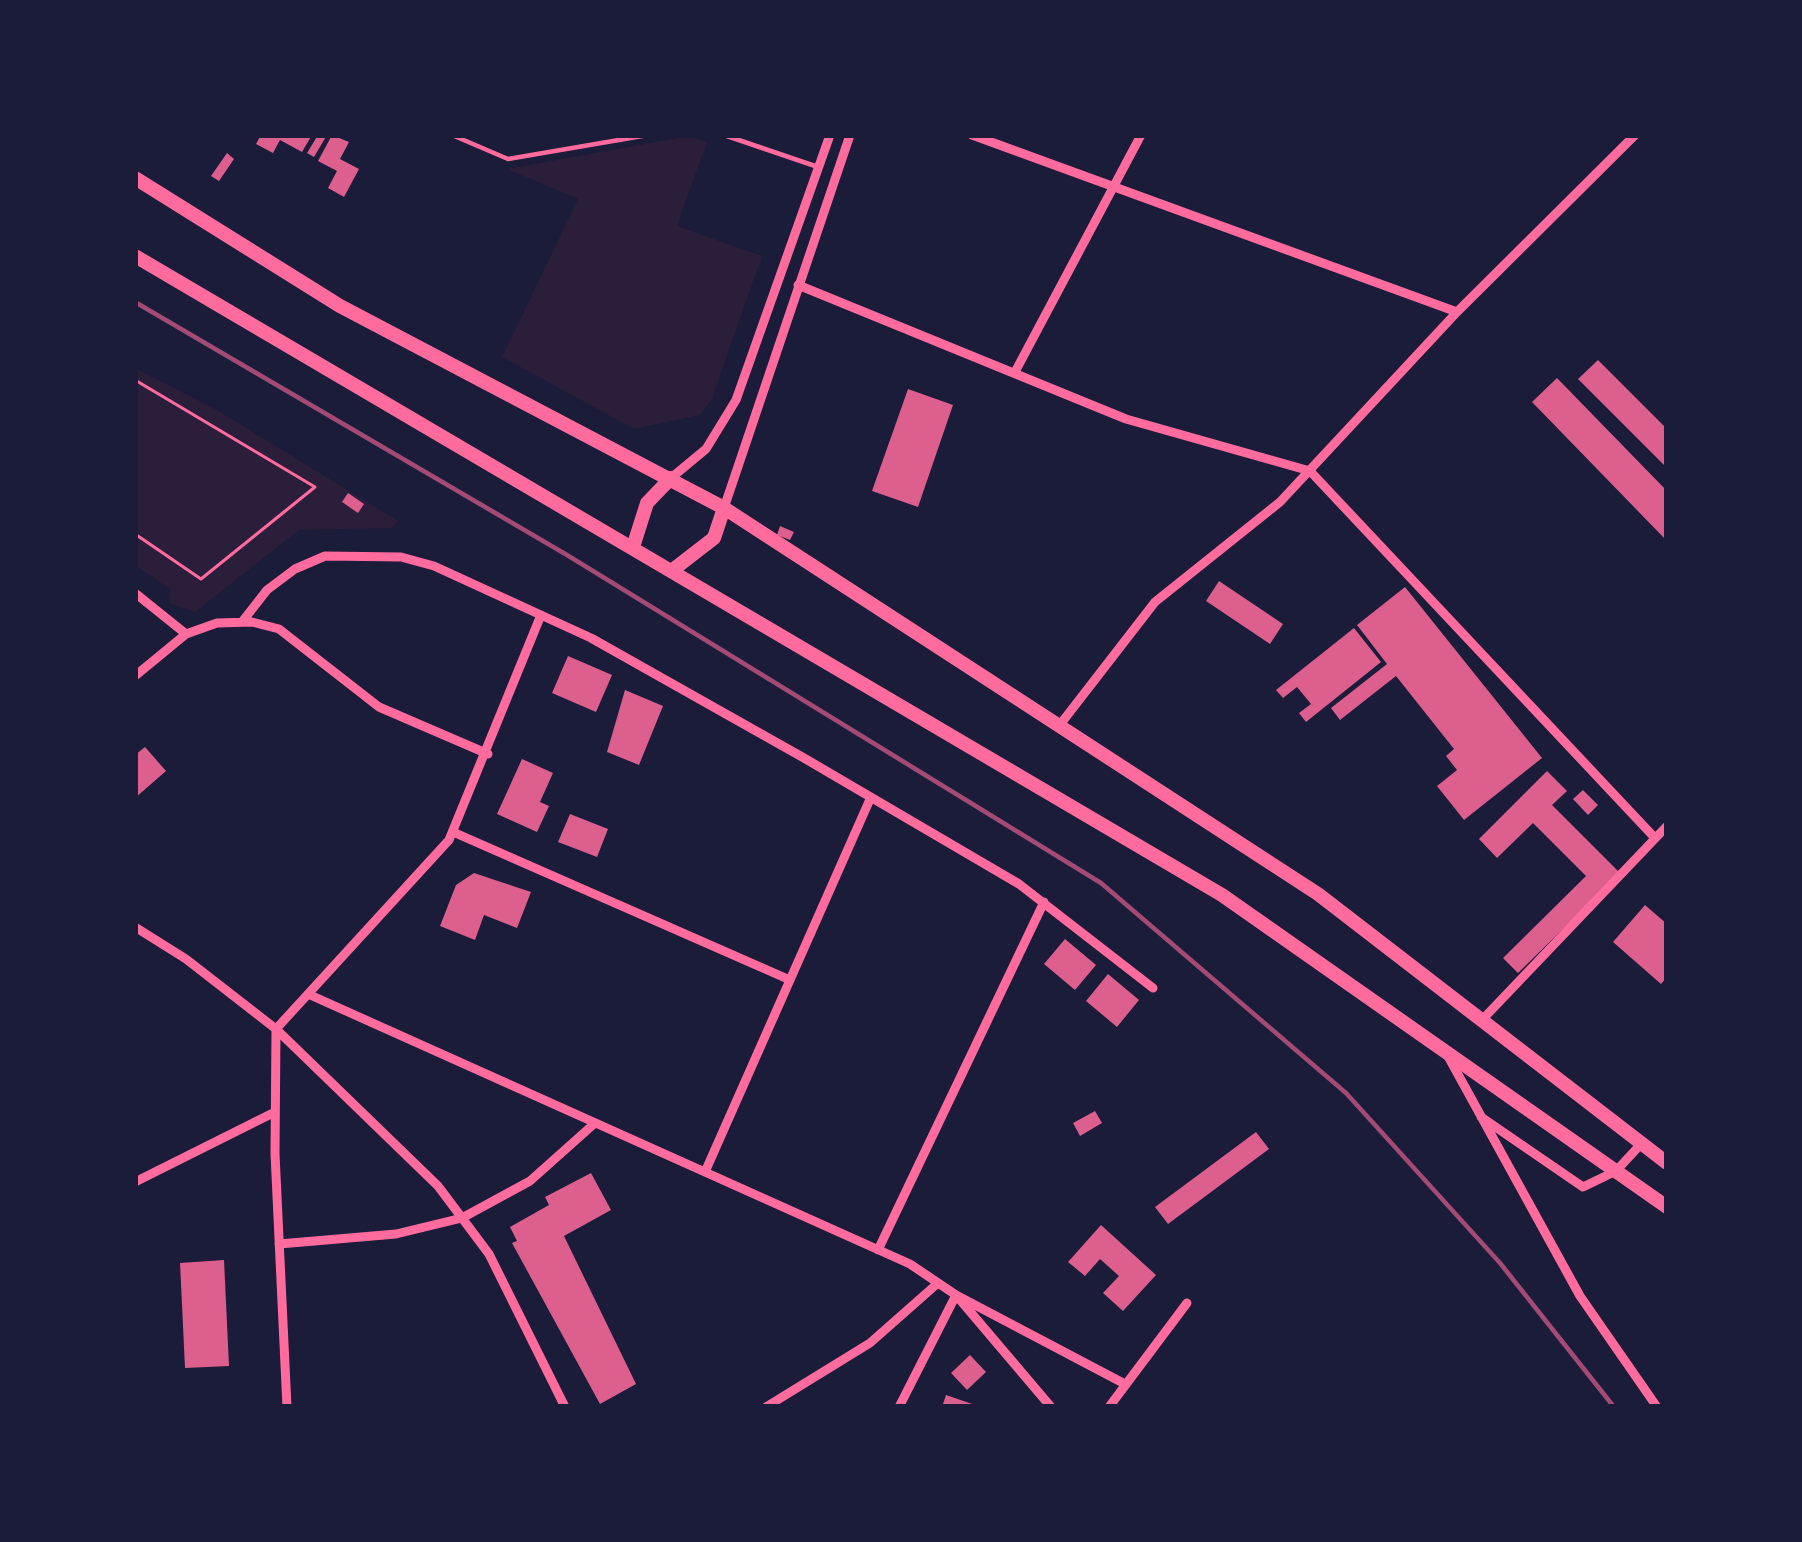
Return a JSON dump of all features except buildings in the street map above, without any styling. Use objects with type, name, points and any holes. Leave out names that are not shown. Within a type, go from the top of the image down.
[{"type":"main road","points":[[135,178],[340,307],[724,508],[1318,894],[1667,1163]]},
{"type":"main road","points":[[135,256],[634,544],[1222,895],[1667,1207]]},
{"type":"main road","points":[[634,544],[647,503],[671,478]]},
{"type":"main road","points":[[674,568],[714,538],[724,508]]},
{"type":"street","points":[[671,478],[691,467],[725,424],[830,135]]},
{"type":"street","points":[[724,508],[850,135]]},
{"type":"street","points":[[972,135],[1457,312]]},
{"type":"street","points":[[1016,372],[1142,135]]},
{"type":"street","points":[[1059,726],[1155,602],[1280,502],[1457,312],[1635,135]]},
{"type":"street","points":[[798,285],[1126,419],[1310,470],[1655,838]]},
{"type":"street","points":[[242,622],[267,590],[295,569],[325,556],[362,555],[434,566],[541,615],[871,797],[1044,902],[1153,988]]},
{"type":"street","points":[[135,593],[187,634]]},
{"type":"street","points":[[287,1407],[276,1029],[453,832],[541,615]]},
{"type":"street","points":[[135,676],[187,634],[217,623],[279,628],[379,707],[488,754]]},
{"type":"street","points":[[705,1172],[871,797]]},
{"type":"street","points":[[1480,1021],[1667,826]]},
{"type":"street","points":[[453,832],[790,980]]},
{"type":"street","points":[[878,1250],[1044,902]]},
{"type":"street","points":[[135,927],[186,958],[276,1029],[438,1186],[489,1254],[565,1407]]},
{"type":"street","points":[[308,994],[878,1250],[1125,1384]]},
{"type":"street","points":[[1447,1053],[1580,1296],[1657,1407]]},
{"type":"street","points":[[135,1182],[275,1112]]},
{"type":"street","points":[[1477,1114],[1552,1171],[1583,1187],[1616,1172],[1641,1144]]},
{"type":"street","points":[[279,1244],[396,1234],[462,1218],[530,1180],[595,1123]]},
{"type":"street","points":[[766,1407],[870,1342],[938,1283]]},
{"type":"street","points":[[899,1407],[956,1295]]},
{"type":"street","points":[[956,1295],[1051,1407]]},
{"type":"street","points":[[1109,1407],[1187,1303]]},
{"type":"lane","points":[[452,135],[508,160],[648,135]]},
{"type":"lane","points":[[724,135],[819,168]]},
{"type":"path","points":[[135,380],[315,487],[201,579],[135,534]]},
{"type":"shaded area","points":[[689,136],[707,142],[677,226],[762,256],[711,401],[700,415],[634,429],[502,357],[578,199],[507,169]]},
{"type":"shaded area","points":[[135,368],[217,410],[398,521],[392,528],[299,530],[195,612],[169,603],[171,590],[135,565]]},
{"type":"railway","points":[[135,302],[567,555],[1101,883],[1346,1093],[1500,1263],[1614,1407]]}]
